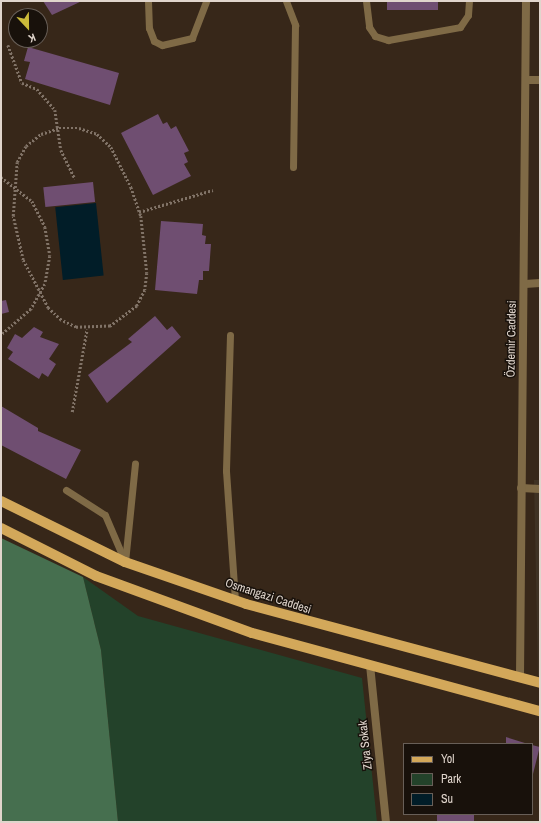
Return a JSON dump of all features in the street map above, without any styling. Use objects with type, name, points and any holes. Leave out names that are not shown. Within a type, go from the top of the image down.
[{"type":"main road","name":"Osmangazi Caddesi","points":[[1,501],[125,562],[235,600],[304,622],[540,683]]},
{"type":"main road","points":[[1,528],[96,576],[252,633],[540,711]]},
{"type":"street","name":"Özdemir Caddesi","points":[[520,677],[521,488],[527,80],[526,1]]},
{"type":"street","points":[[527,80],[540,80]]},
{"type":"street","points":[[525,284],[540,283]]},
{"type":"street","points":[[521,488],[540,489]]},
{"type":"street","name":"Ziya Sokak","points":[[370,665],[386,822]]},
{"type":"lane","points":[[148,1],[149,28],[154,41],[162,45],[192,38],[206,1]]},
{"type":"lane","points":[[286,1],[296,25],[293,167]]},
{"type":"lane","points":[[366,1],[369,27],[375,36],[388,40],[460,27],[468,15],[469,1]]},
{"type":"lane","points":[[230,336],[226,471],[235,600]]},
{"type":"lane","points":[[125,562],[135,464]]},
{"type":"lane","points":[[66,490],[105,515],[125,562]]},
{"type":"path","points":[[9,48],[22,83],[37,89],[55,110],[60,128],[61,150],[75,179]]},
{"type":"path","points":[[60,128],[79,128],[96,134],[111,147],[139,212],[145,242],[145,290],[125,318],[110,326],[87,329],[61,320],[40,293],[23,260],[13,216],[13,183],[17,162],[26,146],[41,134],[60,128]]},
{"type":"path","points":[[1,177],[13,183],[32,202],[45,227],[50,256],[40,293],[31,310],[1,335]]},
{"type":"path","points":[[139,212],[213,190]]},
{"type":"path","points":[[72,412],[87,329]]},
{"type":"shaded area","points":[[534,480],[540,480],[540,677],[538,676]]},
{"type":"green space","points":[[1,538],[83,577],[101,650],[118,822],[1,822]]},
{"type":"green space","points":[[83,577],[138,616],[362,678],[377,822],[118,822],[101,650]]},
{"type":"water","points":[[96,203],[104,276],[63,280],[55,207]]},
{"type":"building","points":[[43,1],[82,1],[52,15]]},
{"type":"building","points":[[387,1],[438,1],[438,10],[387,10]]},
{"type":"building","points":[[28,48],[32,48],[119,73],[110,105],[25,79],[30,62],[24,61]]},
{"type":"building","points":[[158,114],[163,124],[167,122],[171,129],[176,126],[189,151],[184,153],[188,162],[184,164],[191,176],[153,195],[121,133]]},
{"type":"building","points":[[93,182],[95,202],[45,207],[43,187]]},
{"type":"building","points":[[161,221],[203,224],[202,235],[206,236],[205,244],[211,244],[209,271],[203,271],[203,280],[199,280],[197,294],[155,290]]},
{"type":"building","points":[[6,300],[9,312],[1,314],[1,301]]},
{"type":"building","points":[[155,316],[167,330],[172,326],[181,337],[107,403],[88,375],[132,342],[128,339]]},
{"type":"building","points":[[34,327],[43,332],[40,337],[59,344],[49,359],[56,364],[48,377],[42,373],[39,379],[8,359],[13,352],[7,348],[15,334],[22,338]]},
{"type":"building","points":[[1,406],[38,428],[38,431],[81,450],[66,479],[1,445]]},
{"type":"building","points":[[506,737],[525,743],[506,743]]},
{"type":"building","points":[[533,745],[540,747],[533,774]]},
{"type":"building","points":[[437,815],[474,815],[474,822],[437,822]]}]
